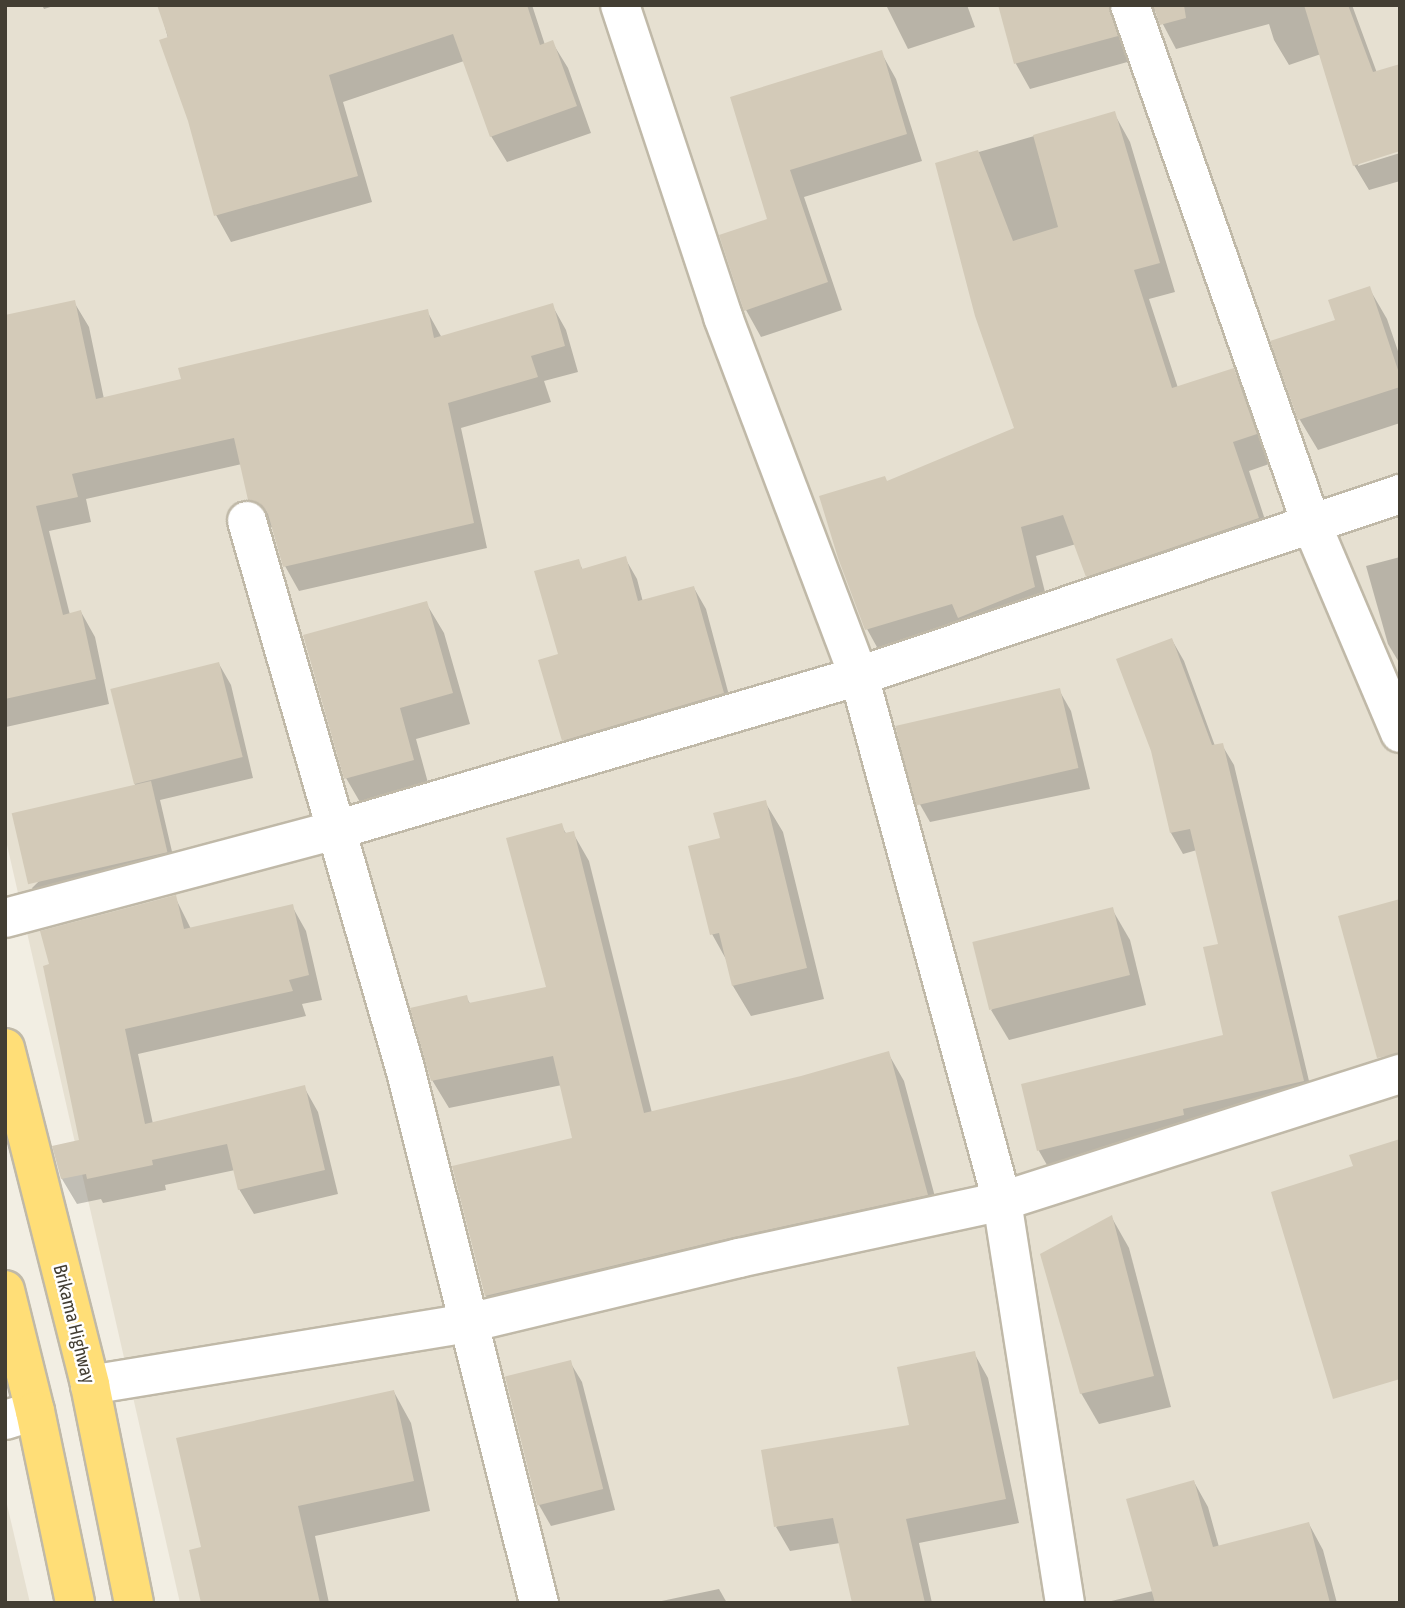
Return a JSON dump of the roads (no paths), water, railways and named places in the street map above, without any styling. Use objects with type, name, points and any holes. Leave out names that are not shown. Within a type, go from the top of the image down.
[{"type":"highway","name":"Brikama Highway","points":[[5,1048],[90,1385],[134,1603]]},
{"type":"highway","points":[[5,1290],[20,1415],[75,1603]]},
{"type":"street","points":[[620,5],[723,317],[859,676],[1002,1201],[1065,1603]]},
{"type":"street","points":[[1130,5],[1311,523],[1400,733]]},
{"type":"street","points":[[5,918],[336,830],[859,676],[1400,494]]},
{"type":"street","points":[[247,521],[405,1068],[539,1603]]},
{"type":"street","points":[[90,1385],[468,1323],[739,1258],[1002,1201],[1400,1074]]}]
